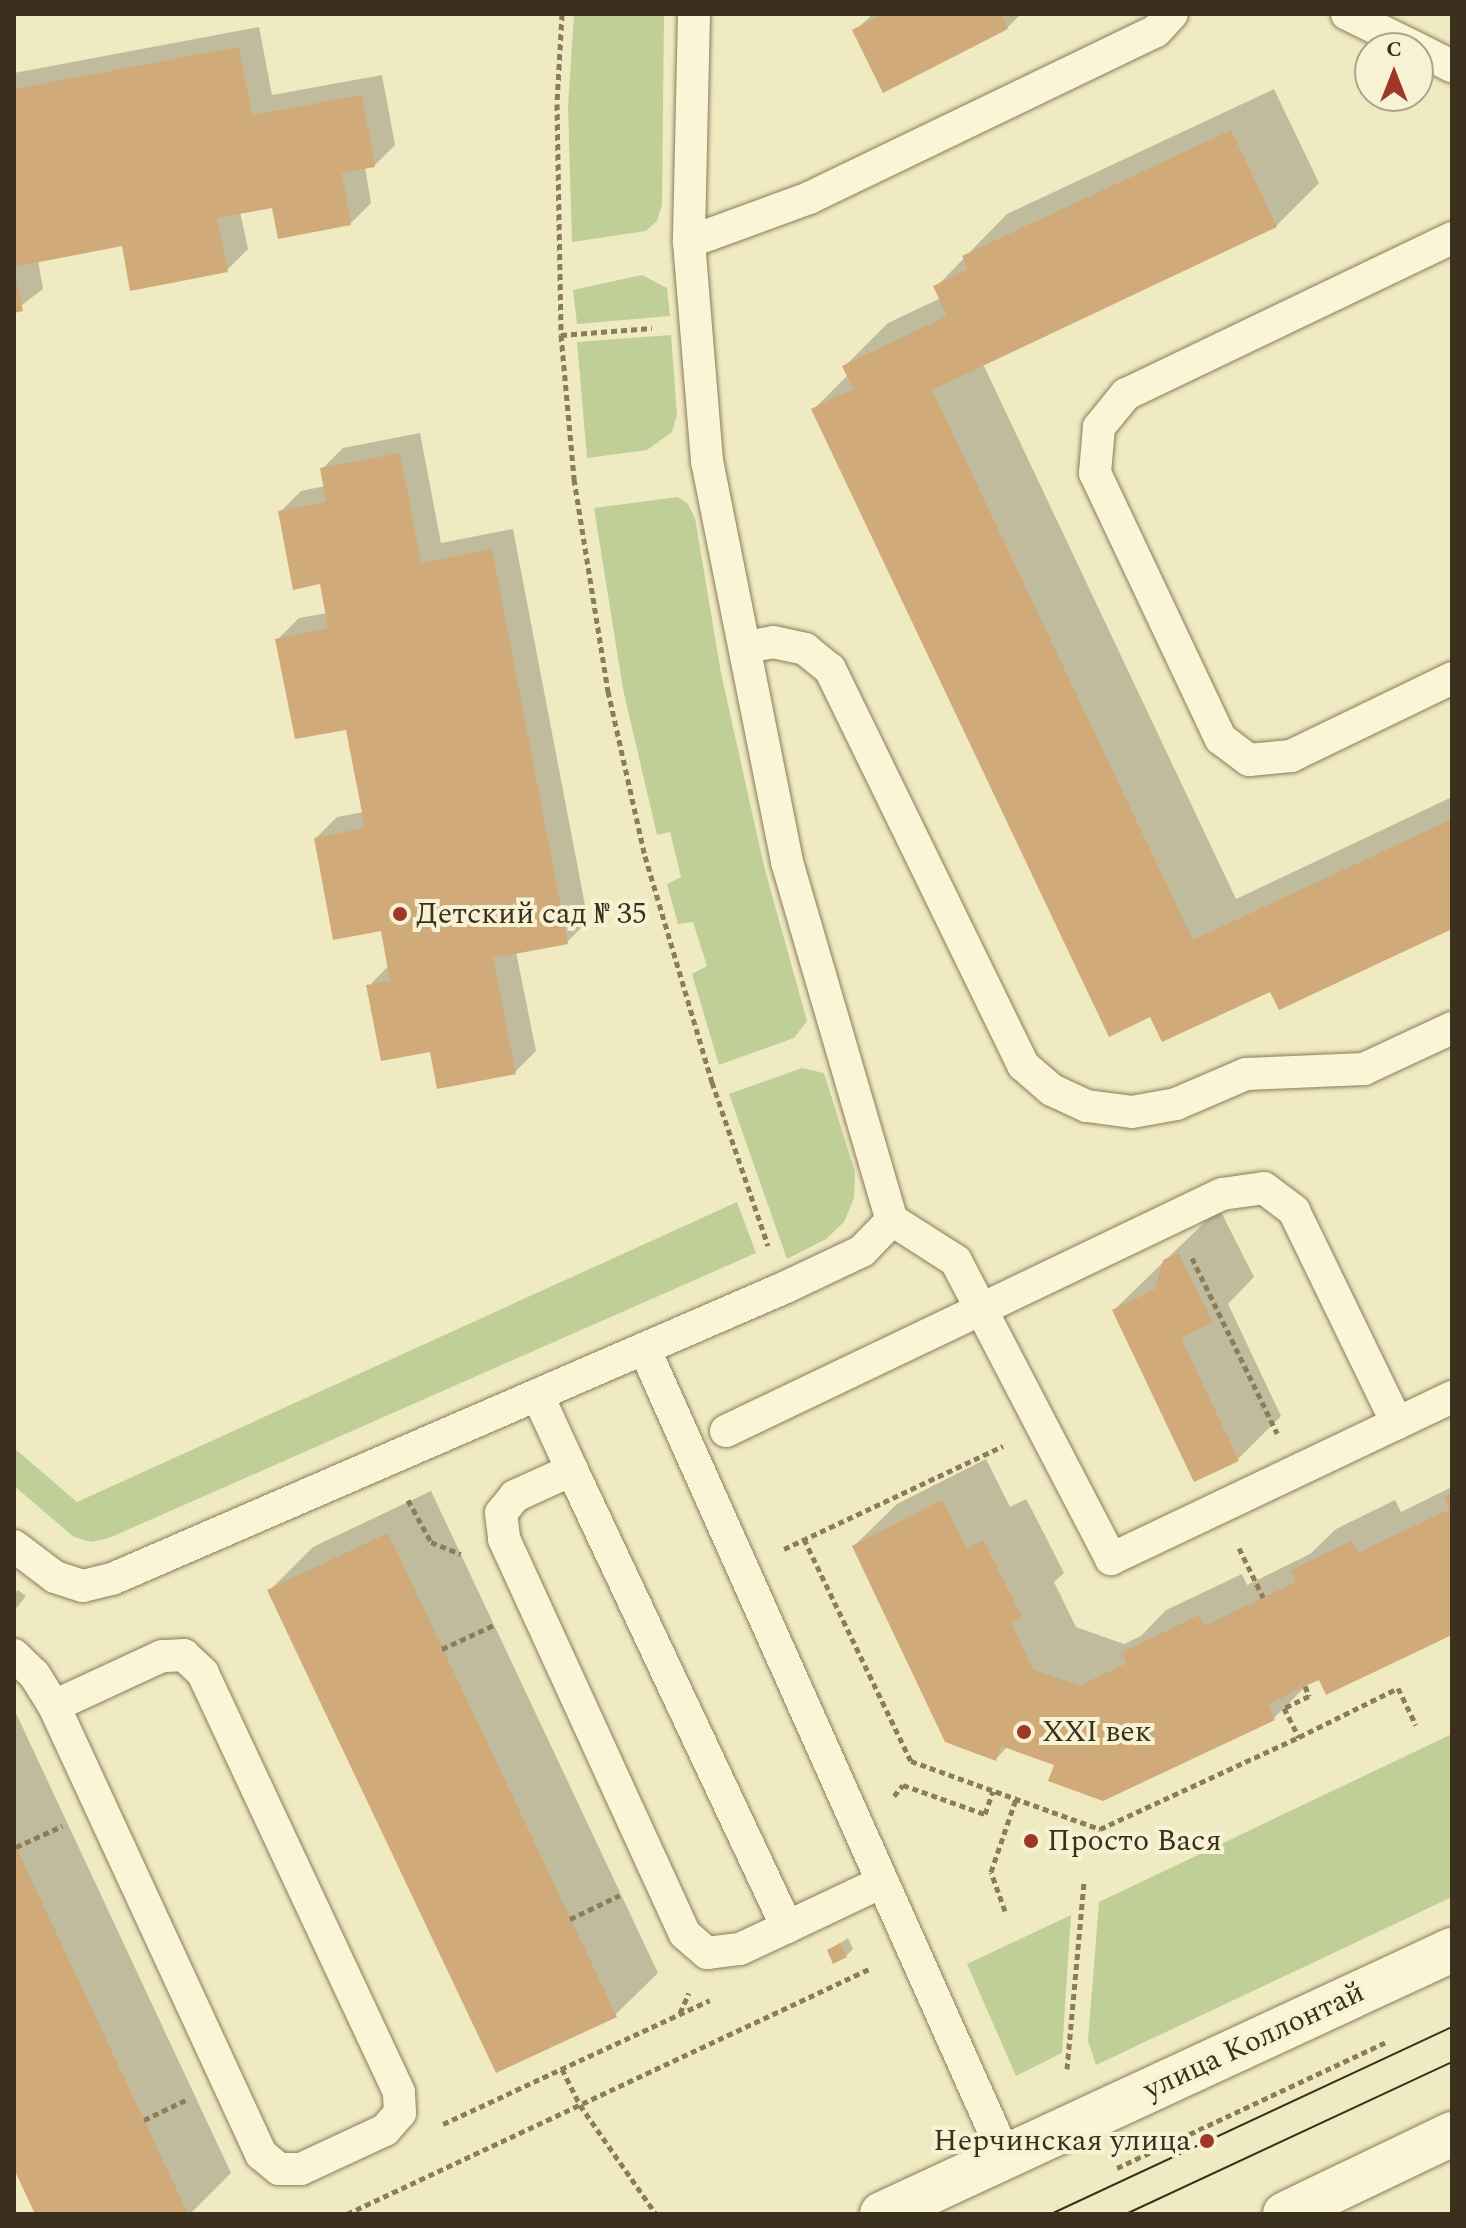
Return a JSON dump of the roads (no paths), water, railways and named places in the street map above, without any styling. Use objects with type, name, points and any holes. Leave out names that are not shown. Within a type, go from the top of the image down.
[{"type":"main road","name":"улица Коллонтай","points":[[882,2214],[1452,1950]]},
{"type":"main road","points":[[1285,2214],[1452,2134]]},
{"type":"lane","points":[[694,14],[689,242],[707,461],[787,862],[892,1220],[956,1261],[984,1308],[1111,1559],[1452,1397]]},
{"type":"lane","points":[[689,242],[809,198],[1156,31],[1172,14]]},
{"type":"lane","points":[[1347,14],[1384,32]]},
{"type":"lane","points":[[1434,57],[1452,66]]},
{"type":"lane","points":[[1452,238],[1126,394],[1099,427],[1095,473],[1221,739],[1249,760],[1291,756],[1452,678]]},
{"type":"lane","points":[[746,647],[773,642],[805,649],[830,669],[1023,1065],[1052,1090],[1087,1106],[1132,1112],[1176,1104],[1246,1074],[1364,1069],[1452,1028]]},
{"type":"lane","points":[[726,1431],[1222,1194],[1264,1188],[1294,1211],[1397,1423]]},
{"type":"lane","points":[[14,1546],[69,1582],[83,1586],[112,1579],[786,1287],[862,1251],[892,1220]]},
{"type":"lane","points":[[645,1350],[1005,2156]]},
{"type":"lane","points":[[538,1396],[787,1927]]},
{"type":"lane","points":[[572,1470],[515,1496],[501,1513],[504,1539],[685,1934],[707,1953],[740,1949],[882,1882]]},
{"type":"lane","points":[[14,1655],[34,1674],[54,1706],[261,2154],[279,2169],[301,2169],[385,2130],[400,2113],[399,2092],[203,1673],[184,1655],[162,1656],[54,1706]]},
{"type":"tram line","points":[[1051,2214],[1452,2027]]},
{"type":"tram line","points":[[1126,2214],[1452,2062]]},
{"type":"place","name":"Детский сад № 35","points":[[400,914]]},
{"type":"place","name":"XXI век","points":[[1024,1732]]},
{"type":"place","name":"Просто Вася","points":[[1031,1841]]},
{"type":"place","name":"Нерчинская улица","points":[[1207,2141]]}]
